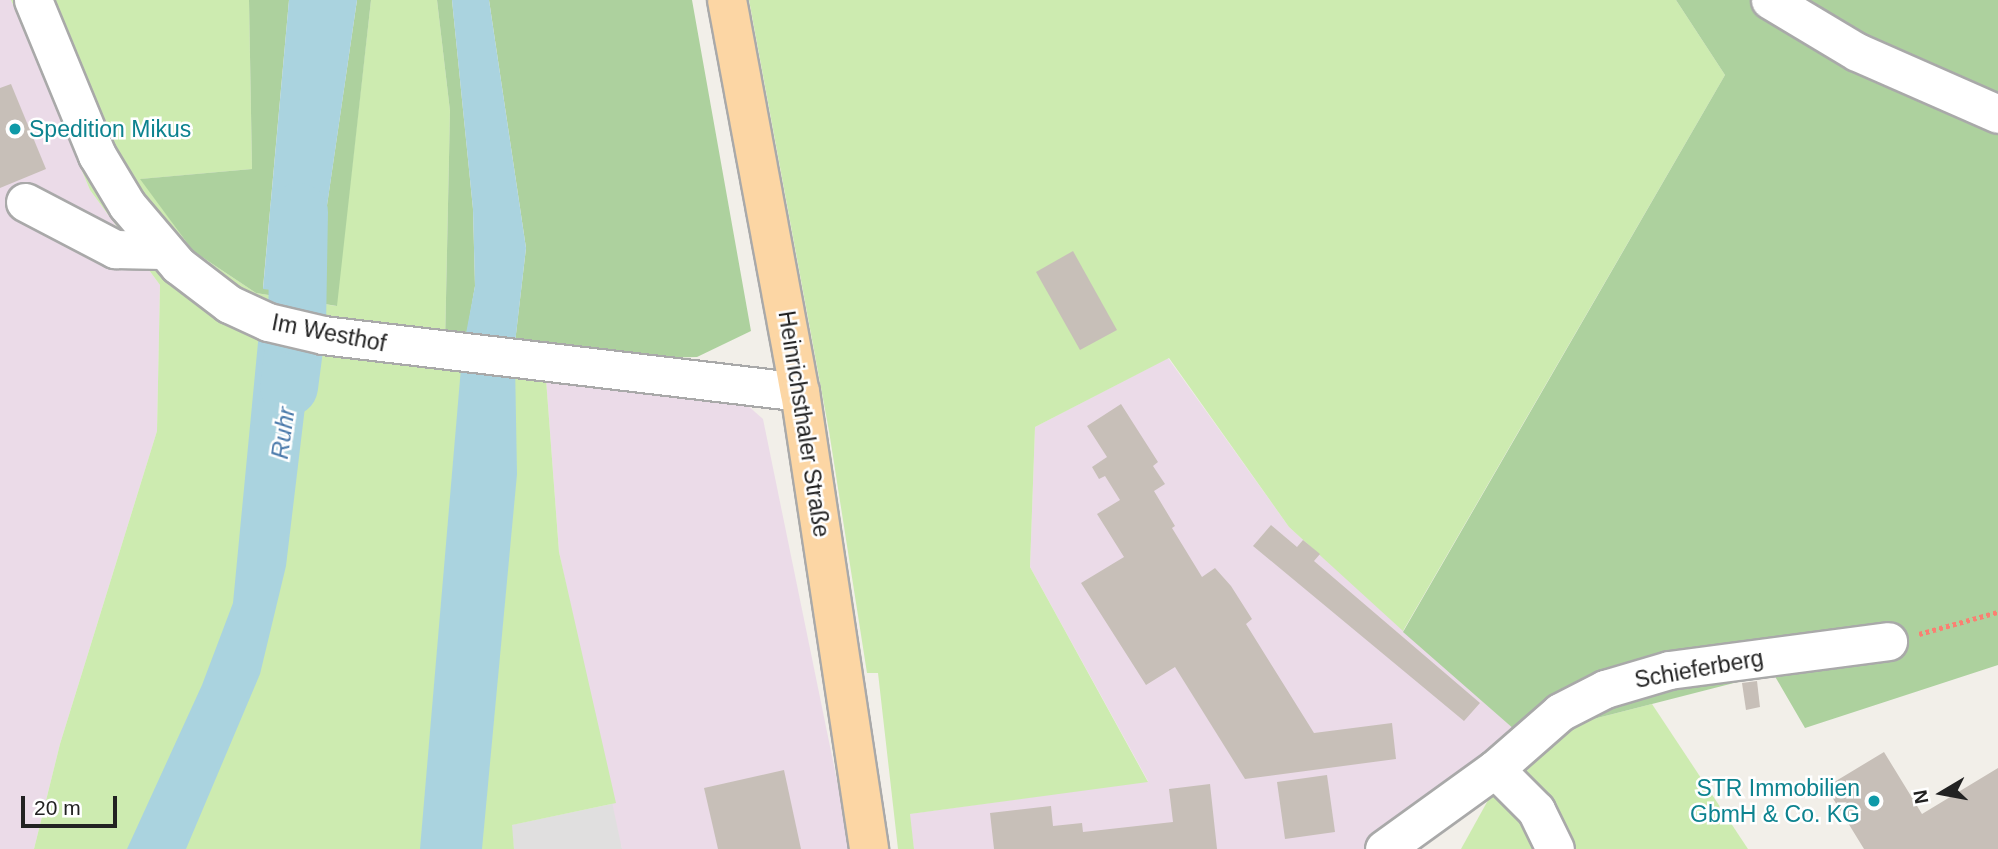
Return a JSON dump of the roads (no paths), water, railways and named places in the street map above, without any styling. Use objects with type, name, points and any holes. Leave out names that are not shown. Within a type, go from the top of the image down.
[{"type":"main road","name":"Heinrichsthaler Straße","points":[[727,0],[800,392],[869,849]]},
{"type":"street","name":"Im Westhof","points":[[33,0],[97,155],[134,216],[162,250],[199,286],[255,317],[344,339],[800,392]]},
{"type":"street","points":[[1770,0],[1844,46],[1998,114]]},
{"type":"street","points":[[25,202],[116,249],[162,250]]},
{"type":"street","name":"Schieferberg","points":[[1384,849],[1496,769],[1560,712],[1634,679],[1888,641]]},
{"type":"street","points":[[1496,769],[1536,810],[1555,849]]},
{"type":"water","points":[[289,0],[357,0],[314,295],[263,289]]},
{"type":"water","points":[[452,0],[489,0],[526,248],[514,352],[464,344],[475,286],[473,209]]},
{"type":"water","points":[[259,332],[313,340],[286,566],[260,674],[186,849],[127,849],[202,685],[233,603]]},
{"type":"water","points":[[462,356],[515,363],[517,474],[482,849],[420,849]]},
{"type":"waterway","name":"Ruhr","points":[[289,387],[297,326],[299,212]]},
{"type":"place","name":"Spedition Mikus","points":[[15,129]]},
{"type":"place","name":"STR Immobilien GbmH & Co. KG","points":[[1874,801]]}]
